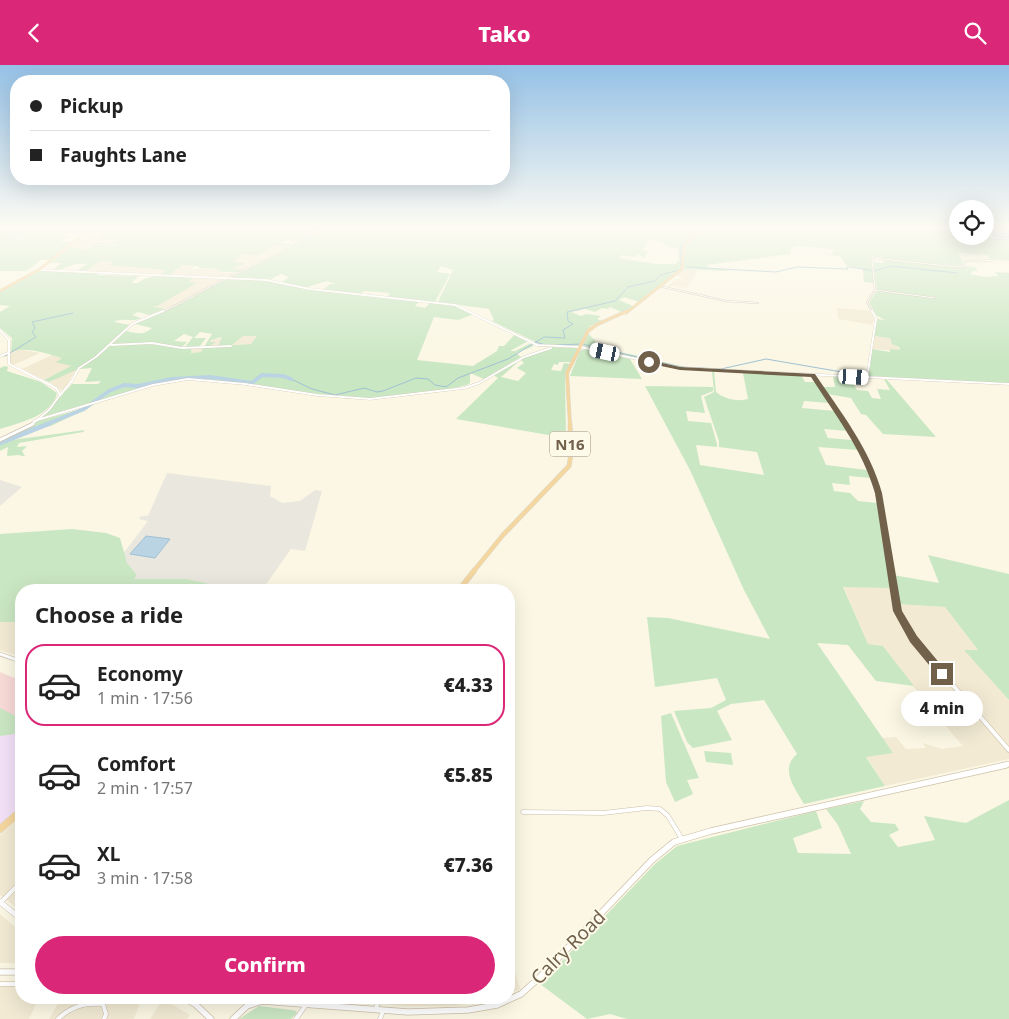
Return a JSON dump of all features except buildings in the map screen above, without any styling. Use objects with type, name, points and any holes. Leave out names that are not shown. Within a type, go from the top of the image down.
[{"type":"highway","points":[[0,291],[38,271]]},
{"type":"highway","name":"N16","points":[[464,584],[503,535],[569,466],[571,454],[567,373],[592,327],[623,315],[679,271]]},
{"type":"highway","points":[[0,829],[15,816]]},
{"type":"main road","name":"Calry Road","points":[[515,996],[539,978],[652,860],[674,842],[1009,764]]},
{"type":"main road","points":[[0,973],[15,972]]},
{"type":"main road","points":[[195,1004],[211,1019]]},
{"type":"main road","name":"Calry Road","points":[[233,1019],[247,1006],[253,1004]]},
{"type":"main road","name":"Calry Road","points":[[294,1004],[379,1011],[468,1010],[500,1004]]},
{"type":"street","points":[[51,271],[266,280],[310,289],[455,305],[535,343],[552,347],[580,347],[680,368],[1009,384]]},
{"type":"street","points":[[0,440],[13,435],[52,407],[72,381],[79,368],[96,357],[132,324],[180,304],[243,271]]},
{"type":"street","points":[[873,271],[875,291]]},
{"type":"street","points":[[659,286],[736,301],[758,303]]},
{"type":"street","points":[[875,291],[935,298]]},
{"type":"street","points":[[866,378],[876,319],[867,302],[868,298],[875,291]]},
{"type":"street","points":[[0,329],[7,335],[10,341],[9,364],[56,388],[60,395]]},
{"type":"street","points":[[110,345],[152,343],[182,348],[232,346]]},
{"type":"street","points":[[34,421],[89,406],[153,385],[188,379],[245,384],[316,395],[370,399],[464,388],[479,383],[524,357],[552,347]]},
{"type":"street","points":[[0,356],[8,353]]},
{"type":"street","points":[[813,375],[857,443],[874,475],[879,493],[895,603],[900,618],[927,656],[1009,750]]},
{"type":"street","points":[[0,654],[15,659]]},
{"type":"street","points":[[523,812],[603,813],[647,808],[660,809],[668,816],[682,839]]},
{"type":"street","points":[[15,888],[0,903],[15,914]]},
{"type":"street","points":[[0,985],[15,984]]},
{"type":"street","points":[[58,1019],[67,1009],[81,1004]]},
{"type":"street","points":[[103,1004],[106,1014],[104,1019]]},
{"type":"street","points":[[379,1004],[380,1019]]},
{"type":"street","points":[[296,1019],[305,1005]]},
{"type":"shaded area","points":[[87,271],[166,271],[161,274]]},
{"type":"shaded area","points":[[174,271],[222,271],[223,273],[235,273],[226,277],[169,274]]},
{"type":"shaded area","points":[[683,271],[698,271],[687,288],[673,286],[665,288],[676,279],[684,279],[676,275]]},
{"type":"shaded area","points":[[195,277],[223,278],[178,304],[165,309],[151,306],[196,284],[187,282]]},
{"type":"shaded area","points":[[837,308],[871,311],[875,317],[874,322],[872,322],[873,325],[838,319]]},
{"type":"shaded area","points":[[243,336],[258,336],[251,344],[204,347],[201,352],[191,353],[192,348],[203,347],[215,342],[209,342],[211,340],[223,338],[218,346]]},
{"type":"shaded area","points":[[874,336],[890,338],[901,351],[872,349]]},
{"type":"shaded area","points":[[17,349],[40,353],[13,365],[10,363],[9,355]]},
{"type":"shaded area","points":[[52,355],[63,358],[57,361],[71,366],[44,380],[22,369]]},
{"type":"shaded area","points":[[76,370],[64,390],[60,390],[49,382]]},
{"type":"shaded area","points":[[167,473],[271,486],[270,496],[282,503],[300,501],[315,490],[322,491],[305,551],[291,549],[266,584],[208,584],[187,579],[133,579],[137,575],[127,563],[123,554],[148,521],[139,519],[141,516],[148,516]]},
{"type":"shaded area","points":[[0,480],[22,487],[0,506]]},
{"type":"shaded area","points":[[843,586],[890,588],[891,600],[903,628],[933,666],[1009,753],[1009,759],[885,786],[866,756],[892,752],[882,738],[896,737],[906,749],[926,748],[923,743],[942,749],[963,746],[926,703],[883,646],[868,644]]},
{"type":"shaded area","points":[[898,604],[945,607],[978,650],[965,650],[1009,700],[1009,747],[923,647],[904,619]]},
{"type":"shaded area","points":[[0,622],[15,622],[15,655],[0,650]]},
{"type":"shaded area","points":[[0,672],[15,677],[15,732],[0,736]]},
{"type":"shaded area","points":[[15,732],[15,813],[0,826],[0,736]]},
{"type":"shaded area","points":[[15,822],[15,906],[0,895],[0,835]]},
{"type":"shaded area","points":[[0,914],[15,927],[15,963],[0,963]]},
{"type":"shaded area","points":[[515,972],[520,989],[515,991]]},
{"type":"shaded area","points":[[0,981],[15,981],[15,1004],[36,1004],[29,1019],[0,1019]]},
{"type":"shaded area","points":[[58,1004],[140,1004],[134,1019],[49,1019]]},
{"type":"shaded area","points":[[160,1004],[171,1004],[190,1015],[187,1019],[150,1019]]},
{"type":"shaded area","points":[[381,1004],[466,1004],[455,1006]]},
{"type":"green space","points":[[40,271],[139,276],[131,283],[138,283],[144,279],[158,276],[195,277],[188,282],[197,283],[157,306],[151,306],[165,309],[149,315],[138,312],[132,315],[141,318],[114,322],[130,325],[94,358],[76,370],[49,382],[44,380],[71,366],[56,362],[62,358],[43,353],[30,350],[11,352],[12,338],[0,328],[0,312],[10,306],[0,305],[0,291]]},
{"type":"green space","points":[[165,271],[175,271],[169,275],[161,274]]},
{"type":"green space","points":[[218,271],[245,271],[234,272]]},
{"type":"green space","points":[[246,271],[438,271],[437,272],[450,274],[435,302],[387,297],[390,293],[364,291],[359,294],[323,290],[330,284],[336,284],[327,281],[304,288],[281,283],[289,277],[281,274],[269,280],[228,278]]},
{"type":"green space","points":[[453,271],[680,271],[639,302],[624,297],[619,300],[633,306],[624,313],[610,307],[608,309],[602,308],[595,312],[585,309],[571,312],[581,316],[586,314],[601,316],[597,319],[602,321],[590,326],[579,346],[542,345],[492,321],[494,320],[489,309],[438,302]]},
{"type":"green space","points":[[863,271],[873,271],[874,283],[864,282]]},
{"type":"green space","points":[[874,271],[978,271],[970,274],[984,277],[998,276],[995,272],[1009,273],[1009,383],[868,376],[872,349],[890,352],[890,349],[900,350],[899,347],[892,344],[890,338],[874,336],[877,319],[885,320],[876,315],[869,302],[877,291]]},
{"type":"green space","points":[[227,278],[265,280],[304,289],[419,302],[415,306],[425,308],[430,303],[453,305],[474,314],[458,320],[434,317],[417,360],[473,366],[497,351],[499,346],[504,346],[515,334],[528,341],[510,351],[515,351],[529,344],[534,346],[516,353],[521,357],[484,379],[470,373],[470,383],[445,390],[370,398],[317,394],[246,383],[188,378],[155,384],[42,417],[72,384],[98,384],[101,381],[85,382],[92,368],[80,369],[111,345],[152,344],[175,348],[154,343],[112,344],[126,331],[139,333],[148,331],[152,328],[135,324],[182,303]],"holes":[[[200,332],[212,334],[201,352],[191,353],[192,348],[181,348],[187,342],[174,341],[184,334],[193,337],[185,347],[200,346],[206,338],[194,338]],[[243,336],[257,336],[251,344],[208,347],[216,342],[210,342],[211,340],[222,337],[218,346],[232,345]]]},
{"type":"green space","points":[[588,334],[595,340],[597,348],[649,358],[655,356],[654,360],[690,368],[677,367],[582,346]]},
{"type":"green space","points":[[553,347],[578,348],[571,362],[554,364],[551,370],[561,371],[564,363],[570,364],[565,373],[566,438],[456,419],[498,378],[493,375],[516,361],[517,363],[501,377],[518,381],[526,373],[517,368],[524,363],[520,359]]},
{"type":"green space","points":[[584,349],[630,359],[642,379],[570,376],[580,351]]},
{"type":"green space","points":[[8,367],[7,371],[41,382],[57,393],[54,401],[42,413],[0,429],[0,368]]},
{"type":"green space","points":[[712,371],[714,371],[716,392],[736,400],[748,399],[743,373],[801,375],[805,382],[815,382],[829,403],[804,401],[802,408],[835,411],[847,431],[824,429],[828,438],[852,440],[858,450],[818,447],[826,465],[867,470],[871,478],[849,476],[850,485],[832,483],[834,491],[850,493],[858,501],[877,503],[890,588],[843,587],[868,644],[883,646],[914,686],[876,681],[848,645],[817,643],[893,753],[866,757],[885,786],[804,804],[790,779],[789,772],[789,766],[797,754],[764,700],[731,704],[717,711],[732,740],[693,748],[687,742],[674,711],[711,708],[726,700],[717,678],[655,687],[647,617],[668,618],[770,639],[744,590],[690,470],[645,386],[713,387],[713,391],[701,396],[705,413],[686,411],[688,421],[711,423],[717,444],[717,447],[696,445],[700,465],[764,475],[757,452],[719,447],[719,441],[704,397],[714,392]]},
{"type":"green space","points":[[833,377],[850,378],[857,390],[868,391],[872,398],[881,399],[877,389],[890,390],[884,379],[887,380],[936,437],[883,434],[866,415],[861,414],[851,398],[827,394],[823,387],[835,387]]},
{"type":"green space","points":[[90,407],[51,426],[38,428],[12,440],[85,430],[83,432],[19,443],[17,447],[27,446],[22,451],[25,456],[7,456],[8,447],[0,451],[0,441],[18,433],[37,421]]},
{"type":"green space","points":[[72,529],[106,533],[120,538],[127,563],[137,575],[134,579],[187,579],[209,584],[15,584],[15,622],[0,622],[0,534]]},
{"type":"green space","points":[[928,555],[1009,574],[1009,700],[964,650],[978,650],[945,607],[898,604],[893,575],[939,583]]},
{"type":"green space","points":[[0,708],[15,716],[15,733],[0,736]]},
{"type":"green space","points":[[671,713],[699,778],[687,780],[693,794],[675,802],[666,782],[661,716]]},
{"type":"green space","points":[[704,751],[731,753],[733,765],[706,762]]},
{"type":"green space","points":[[1009,800],[1009,1019],[627,1019],[610,1014],[587,1019],[540,984],[655,864],[677,846],[816,811],[822,828],[793,838],[798,853],[851,854],[838,825],[826,809],[864,801],[860,809],[871,822],[895,824],[899,830],[889,835],[898,847],[935,840],[924,816],[966,823]]},
{"type":"green space","points":[[259,1006],[292,1010],[297,1013],[291,1019],[239,1019]]},
{"type":"water","points":[[146,536],[170,539],[155,558],[130,554]]},
{"type":"waterway","points":[[536,342],[544,337],[565,338],[563,330],[573,324],[568,321],[567,312],[615,301],[628,287],[655,281],[660,275],[677,271]]},
{"type":"waterway","points":[[750,271],[782,271]]},
{"type":"waterway","points":[[872,271],[877,271]]},
{"type":"waterway","points":[[934,271],[957,273]]},
{"type":"waterway","points":[[10,353],[36,337],[32,332],[35,328],[32,322],[73,313]]},
{"type":"waterway","points":[[291,379],[312,389],[335,395],[364,388],[377,392],[383,391],[416,378],[428,379],[435,385],[446,387],[458,378],[508,359],[536,342]]},
{"type":"waterway","points":[[536,342],[546,345]]},
{"type":"waterway","points":[[557,345],[582,344],[681,367],[721,369],[766,359],[865,376]]},
{"type":"waterway","points":[[45,425],[84,409],[109,391],[124,385],[138,386],[172,379],[210,377],[252,383],[262,375],[283,376],[291,379]]},
{"type":"waterway","points":[[0,443],[48,424]]},
{"type":"route","points":[[649,362],[680,368],[813,375],[857,443],[874,475],[879,493],[897,611],[913,639],[942,674]]}]
